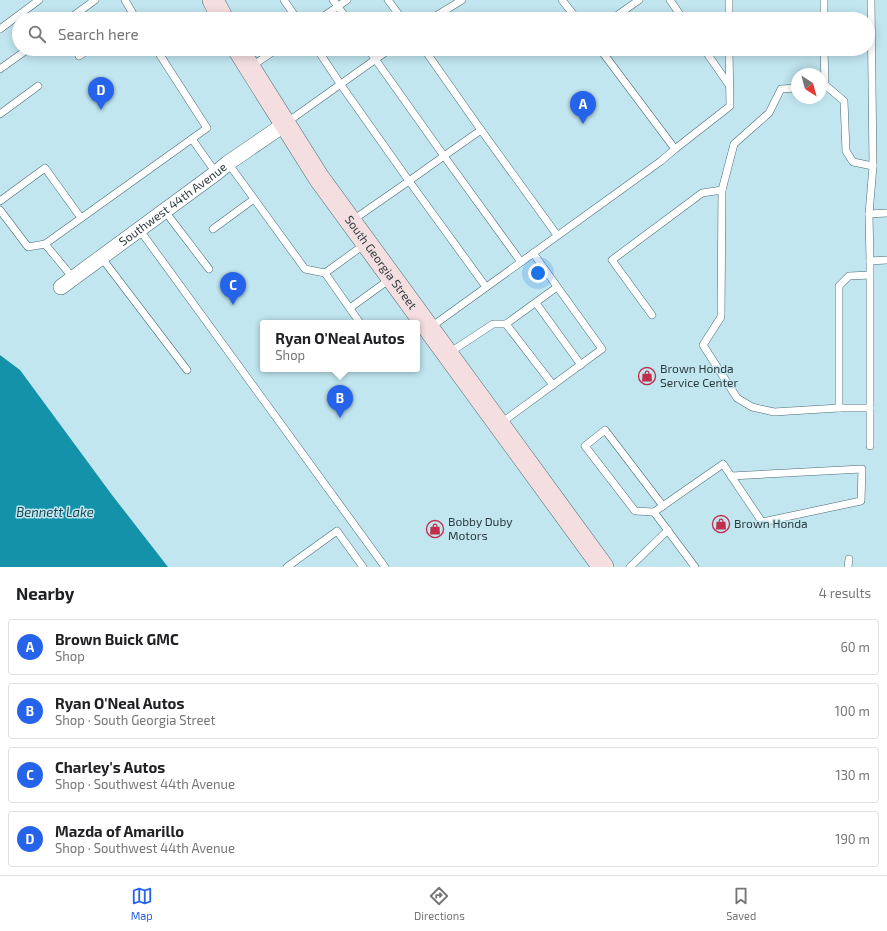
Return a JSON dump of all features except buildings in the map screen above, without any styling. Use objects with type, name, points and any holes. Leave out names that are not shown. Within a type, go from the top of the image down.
[{"type":"main road","name":"South Georgia Street","points":[[242,56],[319,178],[603,567]]},
{"type":"street","name":"Southwest 44th Avenue","points":[[67,282],[228,163],[285,124]]},
{"type":"lane","points":[[23,12],[39,0]]},
{"type":"lane","points":[[79,12],[95,0]]},
{"type":"lane","points":[[125,0],[132,12]]},
{"type":"lane","points":[[284,0],[292,12]]},
{"type":"lane","points":[[327,12],[336,3],[347,0]]},
{"type":"lane","points":[[388,0],[397,12]]},
{"type":"lane","points":[[442,12],[462,0]]},
{"type":"lane","points":[[562,0],[571,12]]},
{"type":"lane","points":[[670,0],[678,12]]},
{"type":"lane","points":[[728,0],[729,12]]},
{"type":"lane","points":[[824,0],[824,12]]},
{"type":"lane","points":[[871,0],[871,12]]},
{"type":"lane","points":[[621,12],[635,1]]},
{"type":"lane","points":[[336,3],[342,12]]},
{"type":"lane","points":[[0,29],[12,20]]},
{"type":"lane","points":[[0,69],[18,56]]},
{"type":"lane","points":[[0,210],[28,247],[45,244],[207,128],[161,56]]},
{"type":"lane","points":[[250,68],[267,56]]},
{"type":"lane","points":[[321,56],[340,85],[486,287]]},
{"type":"lane","points":[[373,56],[520,262]]},
{"type":"lane","points":[[285,124],[381,56]]},
{"type":"lane","points":[[429,56],[557,235]]},
{"type":"lane","points":[[605,56],[675,149]]},
{"type":"lane","points":[[709,56],[729,84]]},
{"type":"lane","points":[[429,328],[660,161],[730,106],[729,56]]},
{"type":"lane","points":[[823,68],[824,56]]},
{"type":"lane","points":[[870,446],[869,214],[873,166],[872,56]]},
{"type":"lane","points":[[0,114],[38,86]]},
{"type":"lane","points":[[791,88],[781,89],[769,113],[734,144],[722,190],[721,317],[703,345],[737,398],[752,407],[774,412],[839,408],[870,408]]},
{"type":"lane","points":[[827,89],[844,101],[846,151],[853,162],[873,166]]},
{"type":"lane","points":[[351,222],[481,130]]},
{"type":"lane","points":[[192,139],[216,173]]},
{"type":"lane","points":[[228,163],[305,269],[324,273],[358,320]]},
{"type":"lane","points":[[0,201],[45,168],[81,218]]},
{"type":"lane","points":[[652,315],[612,260],[702,193],[722,190]]},
{"type":"lane","points":[[213,229],[254,199]]},
{"type":"lane","points":[[164,210],[209,269]]},
{"type":"lane","points":[[869,214],[887,213]]},
{"type":"lane","points":[[139,229],[385,567]]},
{"type":"lane","points":[[324,273],[366,243]]},
{"type":"lane","points":[[45,244],[67,282]]},
{"type":"lane","points":[[499,425],[602,349],[532,253]]},
{"type":"lane","points":[[101,257],[187,370]]},
{"type":"lane","points":[[870,260],[887,260]]},
{"type":"lane","points":[[839,408],[839,286],[849,276],[870,275]]},
{"type":"lane","points":[[350,308],[392,278]]},
{"type":"lane","points":[[448,354],[493,324],[506,324],[557,287]]},
{"type":"lane","points":[[536,303],[581,365]]},
{"type":"lane","points":[[506,324],[553,385]]},
{"type":"lane","points":[[663,506],[605,430],[585,446],[634,511],[654,512],[663,506],[723,464],[731,476],[762,522],[861,501],[862,469],[731,476]]},
{"type":"lane","points":[[654,512],[695,567]]},
{"type":"lane","points":[[630,567],[668,530]]},
{"type":"lane","points":[[287,567],[337,531],[364,567]]},
{"type":"lane","points":[[848,559],[848,567]]},
{"type":"water","name":"Bennett Lake","points":[[0,355],[20,370],[112,495],[168,567],[0,567]]},
{"type":"place","name":"Mazda of Amarillo","points":[[101,110]]},
{"type":"place","name":"Brown Buick GMC","points":[[583,124]]},
{"type":"place","name":"Charley's Autos","points":[[233,305]]},
{"type":"place","name":"Brown Honda Service Center","points":[[647,376]]},
{"type":"place","name":"Ryan O'Neal Autos","points":[[340,418]]},
{"type":"place","name":"Brown Honda","points":[[721,524]]},
{"type":"place","name":"Bobby Duby Motors","points":[[435,529]]}]
